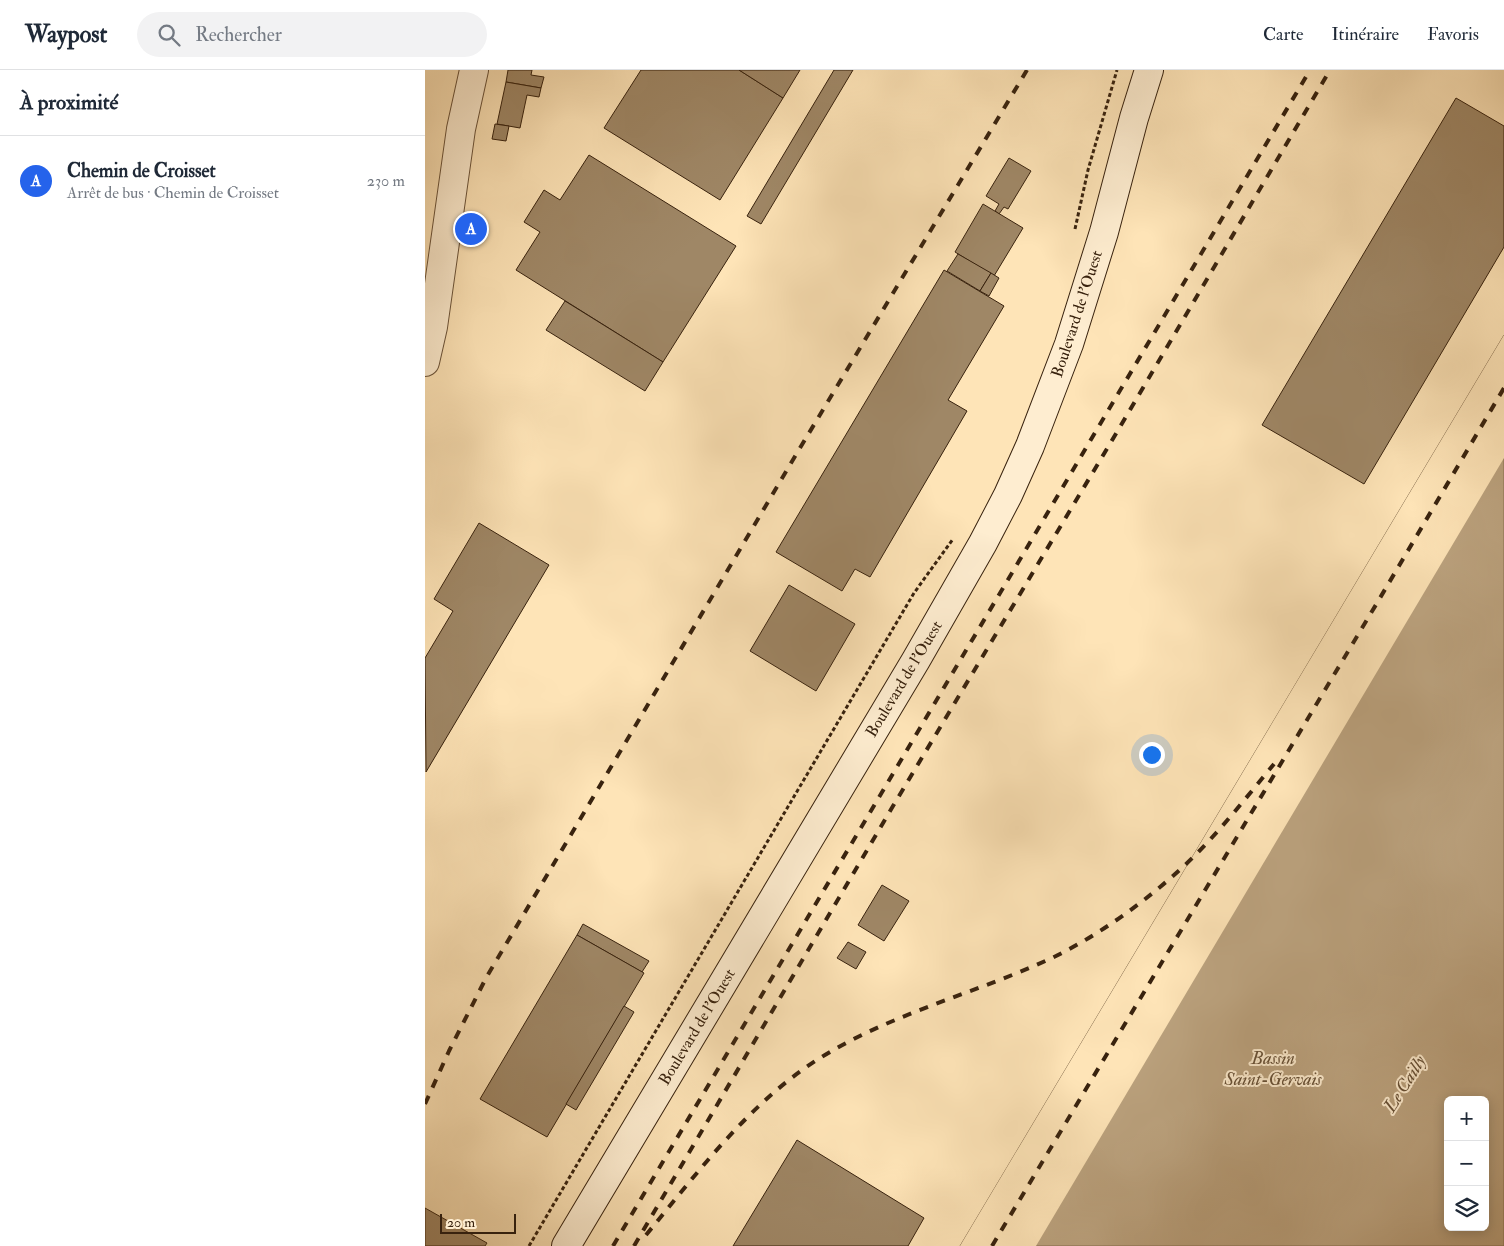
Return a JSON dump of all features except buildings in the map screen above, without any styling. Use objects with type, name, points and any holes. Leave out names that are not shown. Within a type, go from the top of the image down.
[{"type":"main road","points":[[425,362],[433,327],[461,129],[474,70]]},
{"type":"main road","name":"Boulevard de l'Ouest","points":[[566,1246],[921,651],[1009,495],[1069,344],[1104,232],[1134,118],[1149,70]]},
{"type":"path","points":[[1074,235],[1088,170],[1117,70]]},
{"type":"path","points":[[529,1246],[914,593],[958,531]]},
{"type":"water","name":"Bassin Saint-Gervais","points":[[1504,335],[1504,1246],[960,1246]]},
{"type":"pier","points":[[1504,335],[1504,458],[1036,1246],[960,1246]]},
{"type":"railway","points":[[425,1104],[486,978],[797,453],[1027,70]]},
{"type":"railway","points":[[613,1246],[1310,70]]},
{"type":"railway","points":[[634,1246],[1330,70]]},
{"type":"railway","points":[[992,1246],[1504,388]]},
{"type":"railway","points":[[646,1235],[726,1139],[771,1095],[795,1076],[820,1058],[877,1028],[1027,969],[1056,956],[1107,927],[1139,904],[1184,866],[1219,829],[1274,764]]},
{"type":"place","name":"Chemin de Croisset","points":[[471,229]]},
{"type":"water label","name":"Le Cailly","points":[[1405,1084]]}]
